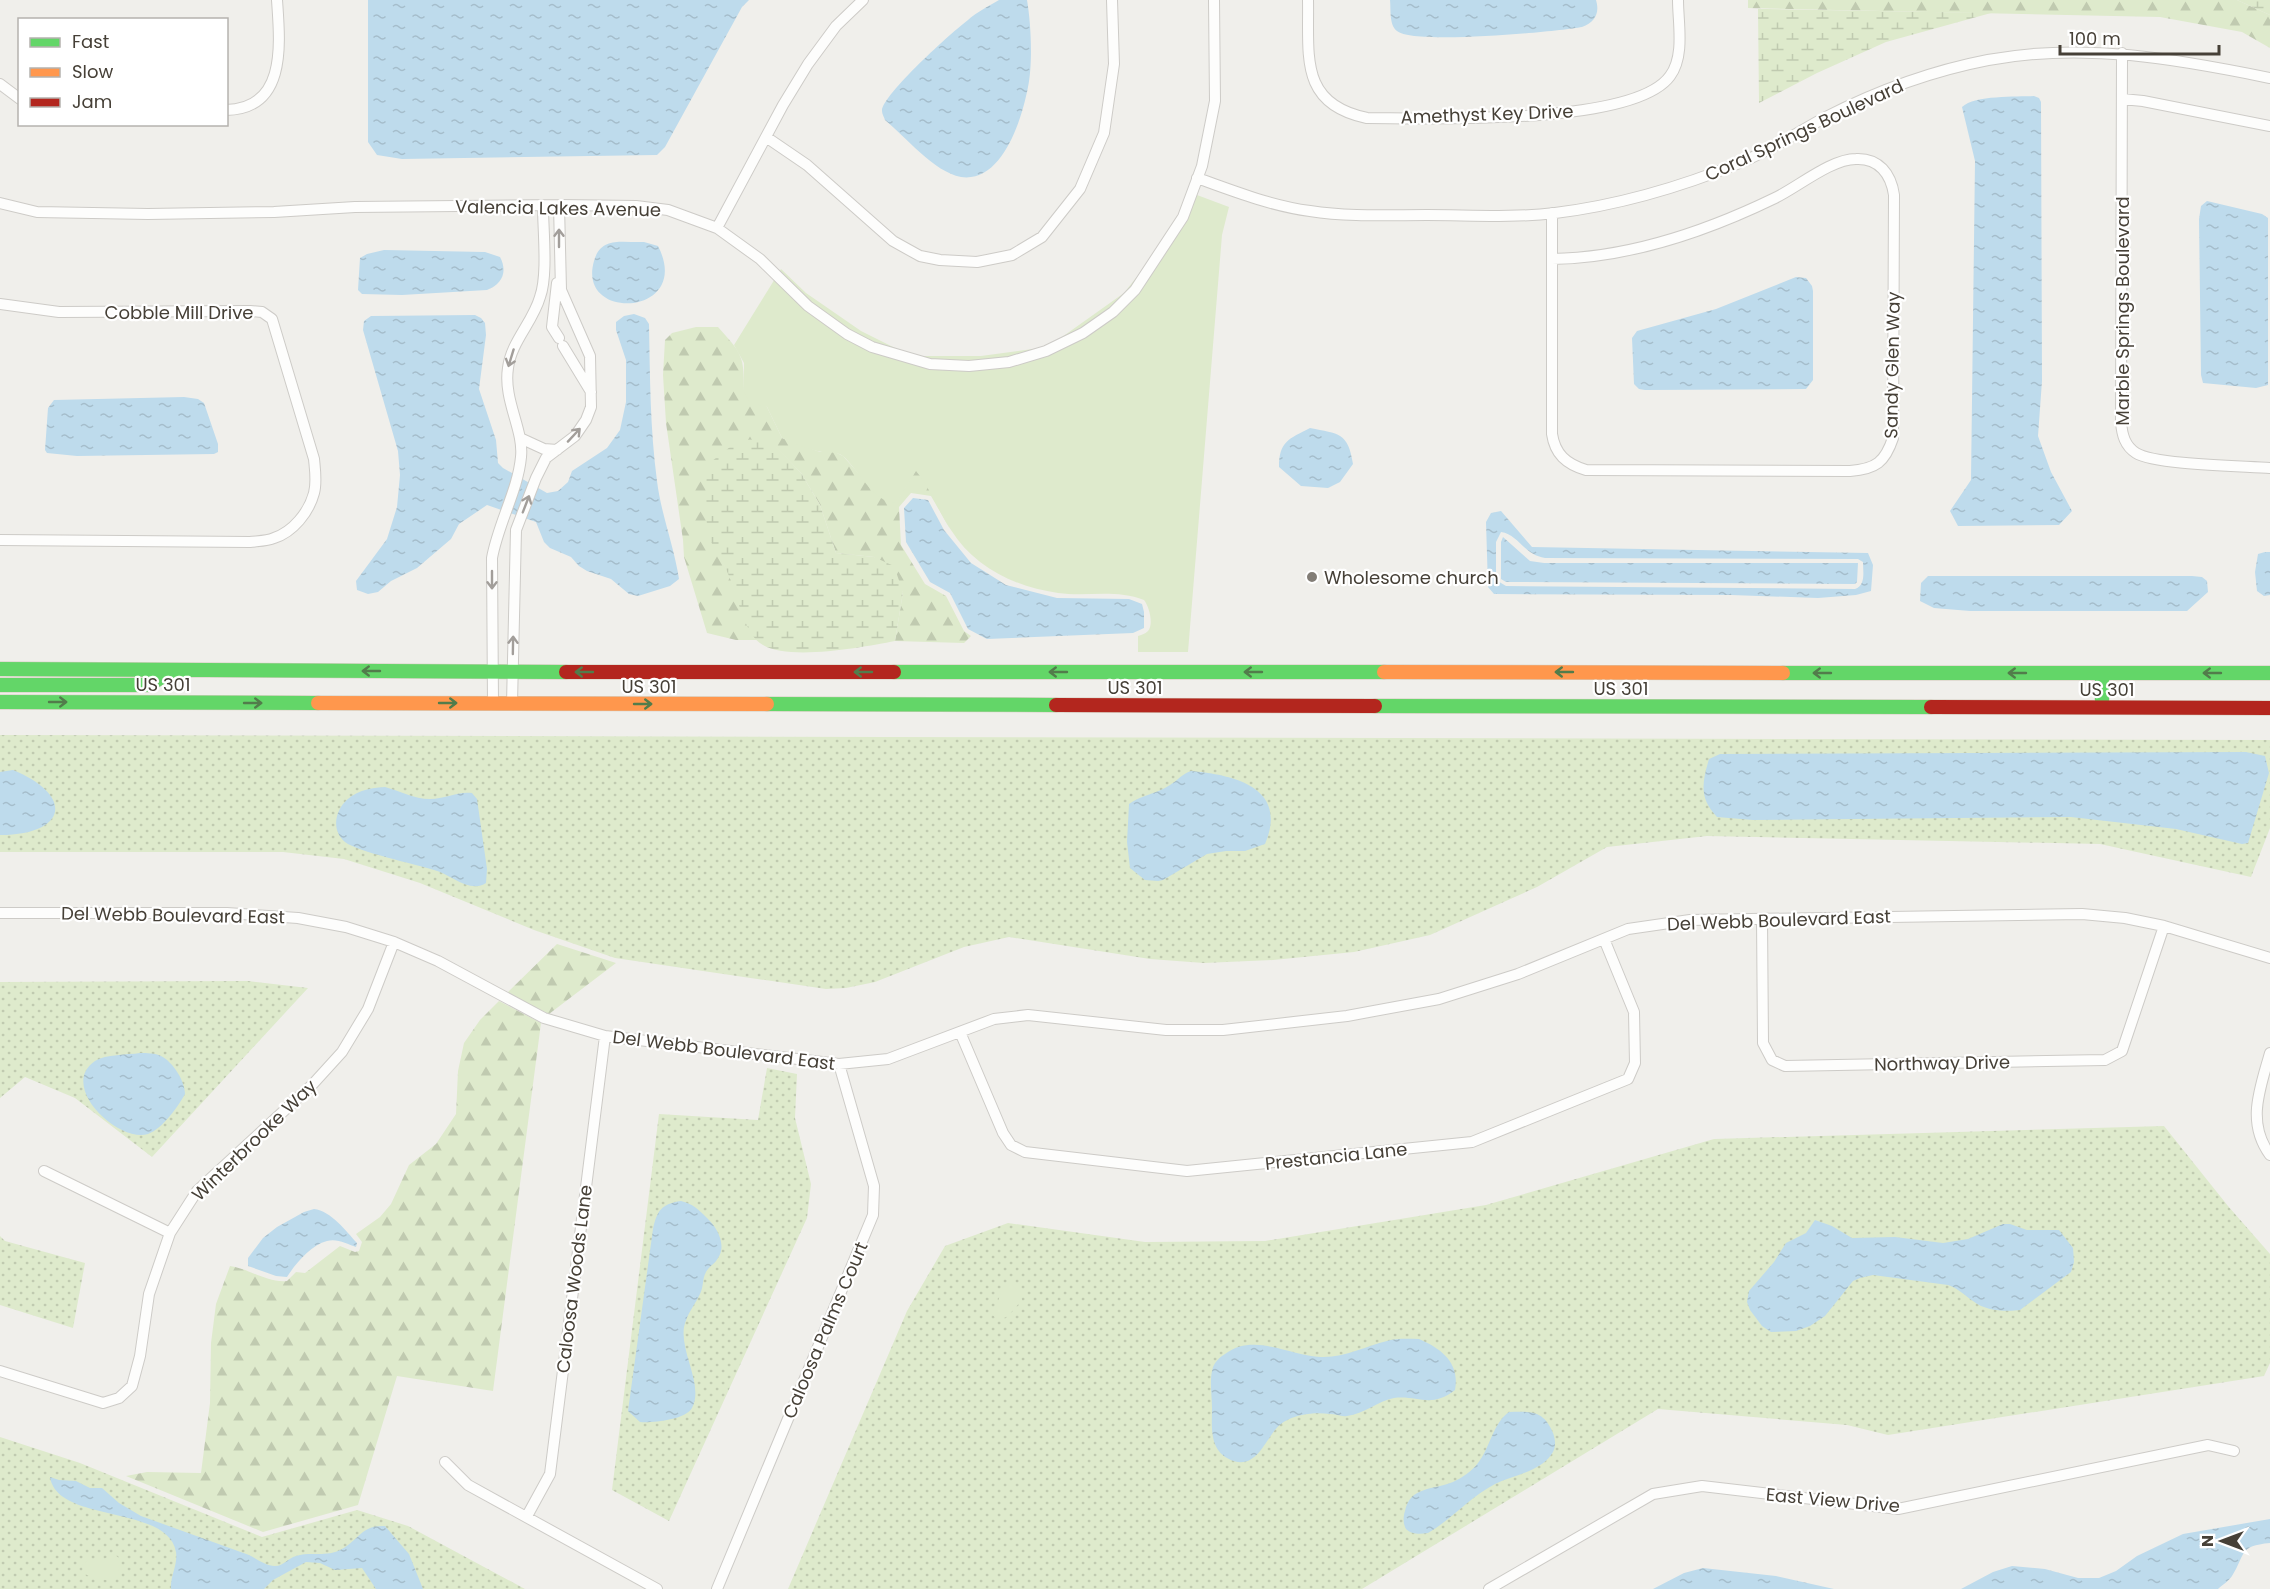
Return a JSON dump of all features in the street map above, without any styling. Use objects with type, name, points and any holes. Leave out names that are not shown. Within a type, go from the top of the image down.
[{"type":"main road","name":"US 301","points":[[0,669],[493,672],[2270,673]]},
{"type":"main road","points":[[0,685],[150,685],[173,670]]},
{"type":"main road","points":[[2102,707],[2103,673]]},
{"type":"main road","name":"US 301","points":[[0,702],[2270,708]]},
{"type":"street","points":[[228,110],[237,110],[257,102],[270,88],[275,78],[277,0]]},
{"type":"street","points":[[717,228],[808,64],[836,26],[862,0]]},
{"type":"street","points":[[766,136],[807,165],[893,241],[920,256],[940,260],[977,262],[1012,255],[1042,237],[1080,189],[1104,133],[1114,64],[1112,0]]},
{"type":"street","name":"Valencia Lakes Avenue","points":[[0,203],[37,212],[148,214],[274,212],[355,207],[559,205],[636,206],[668,210],[717,228],[760,259],[808,306],[847,334],[872,347],[930,364],[969,366],[1009,362],[1046,351],[1083,333],[1113,312],[1135,290],[1183,217],[1202,166],[1215,101],[1214,0]]},
{"type":"street","name":"Amethyst Key Drive","points":[[1308,0],[1310,66],[1316,86],[1327,101],[1348,114],[1379,118],[1539,115],[1590,110],[1656,90],[1671,76],[1677,62],[1678,0]]},
{"type":"street","name":"Coral Springs Boulevard","points":[[1197,178],[1262,200],[1308,211],[1342,215],[1552,213],[1638,199],[1691,182],[1746,160],[1878,92],[1934,73],[1990,60],[2046,53],[2099,51],[2191,62],[2270,78]]},
{"type":"street","name":"Marble Springs Boulevard","points":[[2122,53],[2121,422],[2124,441],[2135,453],[2144,458],[2270,468]]},
{"type":"street","points":[[0,84],[18,98]]},
{"type":"street","points":[[2122,99],[2143,101],[2270,126]]},
{"type":"street","name":"Sandy Glen Way","points":[[1552,213],[1552,260],[1552,434],[1554,447],[1572,466],[1586,470],[1850,471],[1865,470],[1877,464],[1888,453],[1893,438],[1894,195],[1892,181],[1882,168],[1868,159],[1839,162],[1774,198],[1709,225],[1660,241],[1600,255],[1552,260]]},
{"type":"street","points":[[512,703],[516,530],[546,458],[575,436],[591,408],[590,356],[561,290],[559,205]]},
{"type":"street","points":[[493,703],[492,558],[522,456],[520,438],[508,393],[507,368],[512,352],[541,297],[543,206]]},
{"type":"street","points":[[559,264],[552,327],[591,392]]},
{"type":"street","name":"Cobble Mill Drive","points":[[0,304],[59,312],[262,312],[272,320],[314,459],[316,479],[314,493],[303,515],[291,529],[273,539],[250,542],[0,540]]},
{"type":"street","points":[[520,438],[544,449],[557,450]]},
{"type":"street","name":"Del Webb Boulevard East","points":[[0,913],[227,913],[298,918],[346,927],[394,942],[438,961],[544,1018],[605,1036],[839,1064],[888,1059],[994,1019],[1028,1015],[1166,1030],[1223,1030],[1347,1016],[1439,999],[1518,974],[1628,929],[1690,920],[2082,914],[2125,918],[2164,926],[2270,958]]},
{"type":"street","name":"Northway Drive","points":[[1762,918],[1763,1043],[1772,1060],[1785,1066],[2105,1060],[2122,1051],[2164,926]]},
{"type":"street","name":"Prestancia Lane","points":[[960,1032],[1003,1133],[1011,1145],[1025,1152],[1187,1171],[1472,1142],[1629,1079],[1635,1063],[1634,1012],[1604,939]]},
{"type":"street","name":"Winterbrooke Way","points":[[0,1371],[103,1403],[119,1398],[132,1386],[140,1356],[149,1294],[170,1233],[197,1191],[312,1084],[342,1052],[368,1009],[394,942]]},
{"type":"street","name":"Caloosa Woods Lane","points":[[527,1516],[550,1474],[605,1036]]},
{"type":"street","points":[[2270,1053],[2257,1097],[2255,1115],[2262,1141],[2270,1155]]},
{"type":"street","name":"Caloosa Palms Court","points":[[717,1589],[873,1215],[874,1186],[839,1064]]},
{"type":"street","points":[[44,1170],[170,1233]]},
{"type":"street","name":"East View Drive","points":[[1489,1589],[1653,1494],[1702,1486],[1898,1509],[2208,1445],[2234,1451]]},
{"type":"street","points":[[445,1462],[468,1485],[657,1589]]},
{"type":"green space","points":[[1748,0],[2237,0],[2270,15],[2270,48],[2242,32],[2160,17],[1748,8]]},
{"type":"green space","points":[[2237,0],[2270,0],[2270,15]]},
{"type":"green space","points":[[1758,9],[1991,13],[1886,42],[1817,73],[1759,103]]},
{"type":"green space","points":[[1189,192],[1229,207],[1222,235],[1188,652],[1138,652],[1138,636],[1148,631],[1151,624],[1148,606],[1144,600],[1112,594],[1058,593],[1026,586],[997,573],[971,555],[960,543],[916,471],[896,503],[888,502],[867,485],[841,455],[813,450],[782,438],[767,407],[750,403],[744,392],[744,363],[734,345],[781,269],[806,293],[861,331],[911,356],[981,356],[1048,347],[1124,293],[1173,231]]},
{"type":"green space","points":[[696,327],[718,327],[732,343],[742,362],[744,391],[767,407],[782,438],[820,452],[835,452],[843,456],[877,494],[896,502],[916,470],[929,487],[950,529],[931,496],[911,493],[899,507],[901,545],[925,584],[946,596],[964,631],[971,636],[964,643],[895,641],[903,592],[874,557],[836,553],[820,505],[801,473],[768,439],[710,538],[729,574],[748,627],[758,640],[736,640],[707,633],[684,557],[666,423],[663,375],[665,340],[672,333]]},
{"type":"green space","points":[[769,439],[801,473],[820,505],[836,553],[874,557],[894,566],[903,592],[895,641],[828,651],[791,652],[775,650],[763,645],[751,633],[727,571],[710,539],[706,512],[707,465],[739,440]]},
{"type":"green space","points":[[0,735],[2270,740],[2270,828],[2251,877],[2100,844],[1707,836],[1607,847],[1537,887],[1430,935],[1354,952],[1273,960],[1204,963],[1150,959],[1009,937],[964,947],[875,982],[846,988],[826,989],[615,958],[534,930],[420,883],[344,859],[283,852],[0,852]]},
{"type":"green space","points":[[557,944],[616,963],[549,1014],[507,993]]},
{"type":"green space","points":[[248,981],[308,988],[152,1157],[75,1098],[25,1077],[0,1098],[0,982]]},
{"type":"green space","points":[[499,1001],[541,1023],[493,1391],[397,1376],[358,1505],[263,1532],[126,1476],[147,1472],[201,1473],[210,1403],[211,1343],[216,1304],[230,1266],[272,1280],[287,1281],[296,1272],[305,1273],[340,1246],[355,1252],[359,1251],[362,1242],[356,1234],[380,1217],[391,1204],[409,1165],[436,1144],[456,1114],[458,1071],[464,1043],[480,1020]]},
{"type":"green space","points":[[767,1068],[797,1074],[795,1118],[811,1184],[807,1218],[669,1521],[612,1490],[659,1114],[758,1120]]},
{"type":"green space","points":[[2164,1126],[2270,1254],[2270,1363],[2264,1376],[1888,1435],[1847,1425],[1658,1409],[1362,1589],[788,1589],[907,1311],[945,1246],[1008,1223],[1145,1242],[1265,1241],[1486,1205],[1714,1139]]},
{"type":"green space","points":[[0,1236],[5,1241],[85,1263],[73,1328],[0,1305]]},
{"type":"green space","points":[[1011,1284],[1020,1293],[1022,1300],[1008,1316],[998,1321],[993,1315],[1003,1287]]},
{"type":"green space","points":[[0,1437],[80,1463],[262,1537],[357,1510],[408,1526],[525,1589],[0,1589]]},
{"type":"green space","points":[[114,1554],[120,1559],[120,1565],[118,1574],[112,1581],[93,1578],[83,1573],[82,1565],[88,1560],[102,1560]]},
{"type":"water","points":[[368,0],[749,0],[742,7],[665,147],[657,155],[402,159],[377,155],[368,142]]},
{"type":"water","points":[[999,0],[1027,0],[1031,43],[1028,87],[1015,131],[999,159],[988,170],[976,176],[961,177],[941,168],[921,153],[885,120],[882,111],[893,92],[934,50],[960,26]]},
{"type":"water","points":[[1390,0],[1596,0],[1597,13],[1593,20],[1582,27],[1516,34],[1429,37],[1408,35],[1397,31],[1392,21]]},
{"type":"water","points":[[2034,96],[2041,102],[2042,381],[2038,436],[2051,472],[2072,511],[2059,525],[1958,526],[1950,511],[1971,480],[1975,161],[1962,107],[1976,100]]},
{"type":"water","points":[[2207,201],[2262,214],[2268,218],[2268,385],[2256,388],[2203,383],[2201,375],[2199,219],[2201,206]]},
{"type":"water","points":[[613,242],[644,242],[658,246],[665,269],[661,287],[649,298],[633,303],[616,302],[601,295],[593,281],[594,261],[597,253]]},
{"type":"water","points":[[384,250],[485,252],[500,257],[503,268],[502,277],[487,290],[402,295],[362,294],[358,290],[360,258]]},
{"type":"water","points":[[1796,277],[1806,278],[1813,291],[1813,380],[1806,389],[1645,390],[1639,389],[1634,384],[1632,338],[1637,331],[1716,309]]},
{"type":"water","points":[[634,314],[645,318],[649,324],[651,403],[657,481],[679,579],[670,586],[638,596],[629,594],[611,579],[587,571],[571,557],[550,548],[544,542],[536,522],[487,505],[459,524],[451,539],[417,568],[391,581],[378,592],[368,594],[357,590],[356,581],[387,539],[397,507],[400,475],[398,451],[363,330],[364,321],[371,316],[475,315],[481,318],[485,323],[486,335],[479,389],[496,440],[498,463],[547,493],[558,491],[568,482],[572,471],[607,448],[620,430],[626,402],[626,360],[616,330],[616,322],[624,316]]},
{"type":"water","points":[[184,397],[198,399],[204,403],[218,444],[218,452],[214,454],[77,456],[47,453],[45,450],[48,408],[54,400]]},
{"type":"water","points":[[1310,428],[1340,436],[1345,440],[1351,454],[1353,464],[1340,482],[1328,488],[1301,486],[1279,467],[1283,446],[1296,435]]},
{"type":"water","points":[[913,498],[928,500],[944,530],[971,563],[1006,585],[1057,598],[1129,599],[1142,604],[1144,628],[1133,633],[987,639],[968,629],[950,593],[930,582],[906,542],[904,508]]},
{"type":"water","points":[[1501,511],[1532,547],[1868,553],[1873,565],[1871,591],[1856,595],[1818,598],[1731,595],[1494,594],[1488,587],[1486,522],[1491,513]],"holes":[[[1501,532],[1507,534],[1531,553],[1545,558],[1858,559],[1863,562],[1863,578],[1859,587],[1855,589],[1506,586],[1496,580],[1496,542]]]},
{"type":"water","points":[[1503,537],[1530,561],[1544,563],[1858,563],[1857,582],[1855,584],[1506,582],[1501,579]]},
{"type":"water","points":[[2270,552],[2270,595],[2264,596],[2257,591],[2255,572],[2258,554]]},
{"type":"water","points":[[1928,576],[2192,576],[2202,577],[2207,581],[2208,592],[2187,611],[1970,611],[1934,608],[1920,601],[1921,583]]},
{"type":"water","points":[[2246,752],[2265,756],[2269,773],[2248,843],[2242,844],[2176,829],[2071,817],[1753,820],[1717,817],[1707,803],[1704,790],[1709,759],[1720,754]]},
{"type":"water","points":[[13,770],[33,780],[47,791],[54,802],[55,812],[50,821],[39,828],[22,833],[0,835],[0,772]]},
{"type":"water","points":[[1191,771],[1240,781],[1263,797],[1270,809],[1270,825],[1265,844],[1245,851],[1207,854],[1163,880],[1145,880],[1130,868],[1127,842],[1129,804],[1165,788]]},
{"type":"water","points":[[385,787],[424,799],[472,793],[477,799],[487,869],[486,883],[480,886],[467,885],[440,872],[374,854],[345,842],[338,834],[336,824],[343,804],[362,791]]},
{"type":"water","points":[[140,1053],[159,1055],[170,1063],[181,1078],[185,1094],[164,1123],[148,1134],[136,1134],[122,1130],[108,1121],[96,1110],[83,1084],[85,1072],[95,1061],[111,1056]]},
{"type":"water","points":[[681,1201],[695,1207],[711,1222],[721,1242],[721,1253],[706,1272],[701,1291],[684,1327],[685,1347],[694,1379],[695,1399],[688,1412],[676,1418],[640,1422],[628,1411],[653,1229],[656,1217],[664,1206]]},
{"type":"water","points":[[314,1209],[326,1213],[338,1222],[357,1243],[356,1247],[334,1240],[321,1243],[304,1255],[287,1277],[276,1276],[248,1266],[248,1258],[263,1238],[277,1227]]},
{"type":"water","points":[[1815,1220],[1832,1226],[1852,1238],[1895,1237],[1943,1243],[1968,1239],[2003,1224],[2027,1230],[2059,1230],[2073,1248],[2074,1262],[2071,1272],[2020,1310],[2002,1311],[1983,1307],[1948,1285],[1873,1275],[1853,1281],[1825,1316],[1810,1326],[1796,1331],[1771,1332],[1762,1326],[1750,1310],[1747,1302],[1749,1291],[1774,1262],[1786,1243],[1806,1233]]},
{"type":"water","points":[[1419,1339],[1442,1352],[1452,1365],[1456,1380],[1455,1390],[1446,1396],[1431,1400],[1394,1398],[1347,1416],[1316,1413],[1295,1417],[1281,1424],[1256,1455],[1244,1462],[1236,1462],[1227,1458],[1217,1448],[1212,1429],[1211,1382],[1214,1365],[1223,1355],[1236,1348],[1260,1345],[1309,1356],[1330,1357],[1391,1340]]},
{"type":"water","points":[[1509,1412],[1531,1412],[1546,1420],[1555,1439],[1553,1453],[1546,1461],[1533,1469],[1486,1489],[1428,1533],[1408,1531],[1404,1523],[1404,1516],[1412,1497],[1424,1490],[1453,1482],[1476,1466],[1499,1422]]},
{"type":"water","points":[[50,1477],[76,1481],[90,1488],[102,1488],[119,1503],[141,1516],[249,1555],[272,1566],[281,1565],[293,1557],[302,1555],[336,1552],[366,1530],[385,1526],[409,1554],[423,1589],[376,1589],[362,1568],[335,1570],[320,1563],[306,1562],[273,1580],[264,1589],[171,1589],[176,1552],[169,1537],[154,1527],[72,1502],[57,1492]]},
{"type":"water","points":[[2270,1519],[2270,1543],[2253,1546],[2244,1552],[2231,1578],[2218,1589],[1961,1589],[1993,1572],[2012,1566],[2045,1569],[2078,1578],[2099,1578],[2116,1571],[2137,1556],[2183,1534]]},
{"type":"water","points":[[1703,1568],[1776,1576],[1834,1589],[1653,1589],[1684,1573]]},
{"type":"traffic: fast","points":[[0,669],[566,672]]},
{"type":"traffic: fast","points":[[0,685],[149,685],[173,670]]},
{"type":"traffic: fast","points":[[894,672],[1384,672]]},
{"type":"traffic: fast","points":[[1783,673],[2270,673]]},
{"type":"traffic: fast","points":[[2102,673],[2102,707]]},
{"type":"traffic: fast","points":[[0,702],[318,703]]},
{"type":"traffic: fast","points":[[767,704],[1056,705]]},
{"type":"traffic: fast","points":[[1375,706],[1931,707]]},
{"type":"traffic: slow","points":[[1384,672],[1783,673]]},
{"type":"traffic: slow","points":[[318,703],[767,704]]},
{"type":"traffic: jam","points":[[566,672],[894,672]]},
{"type":"traffic: jam","points":[[1056,705],[1375,706]]},
{"type":"traffic: jam","points":[[1931,707],[2270,708]]},
{"type":"place","name":"Wholesome church","points":[[1312,577]]}]
